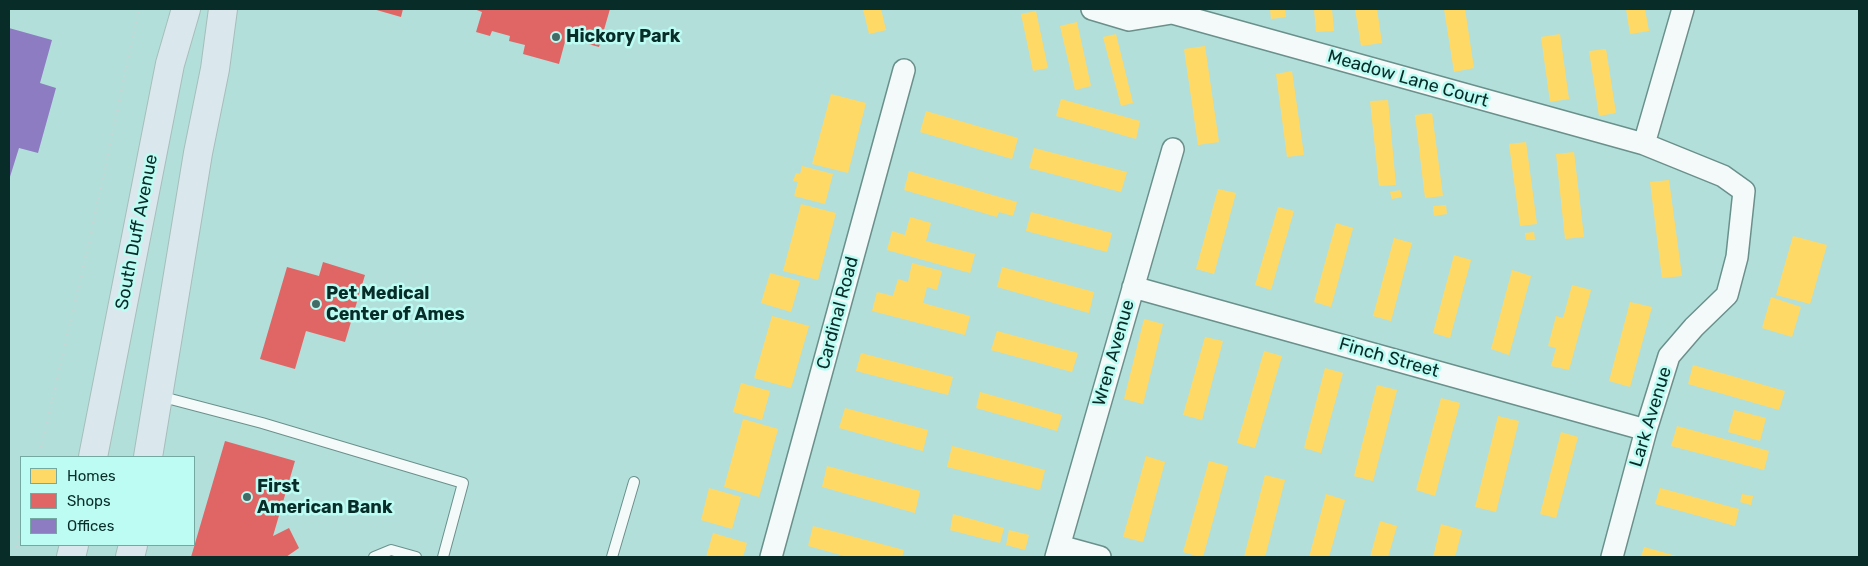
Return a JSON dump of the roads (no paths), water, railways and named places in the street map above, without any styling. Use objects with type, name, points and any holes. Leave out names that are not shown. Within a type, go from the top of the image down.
[{"type":"main road","name":"South Duff Avenue","points":[[93,456],[170,64],[186,9]]},
{"type":"main road","points":[[148,456],[198,153],[215,69],[223,9]]},
{"type":"street","name":"Meadow Lane Court","points":[[1092,9],[1129,20],[1173,11],[1644,144]]},
{"type":"street","points":[[1644,144],[1683,9]]},
{"type":"street","name":"Cardinal Road","points":[[772,557],[904,70]]},
{"type":"street","name":"Lark Avenue","points":[[1612,557],[1646,430],[1669,356],[1694,327],[1727,294],[1737,257],[1744,191],[1723,176],[1644,144]]},
{"type":"street","name":"Wren Avenue","points":[[1058,552],[1173,149]]},
{"type":"street","name":"Finch Street","points":[[1133,287],[1646,430]]},
{"type":"street","points":[[1058,552],[1100,557]]},
{"type":"lane","points":[[158,396],[262,423],[463,483],[443,557]]},
{"type":"lane","points":[[612,557],[634,482]]},
{"type":"lane","points":[[374,557],[391,550],[416,557]]},
{"type":"place","name":"Hickory Park","points":[[556,37]]},
{"type":"place","name":"Pet Medical Center of Ames","points":[[316,304]]},
{"type":"place","name":"First American Bank","points":[[247,497]]}]
